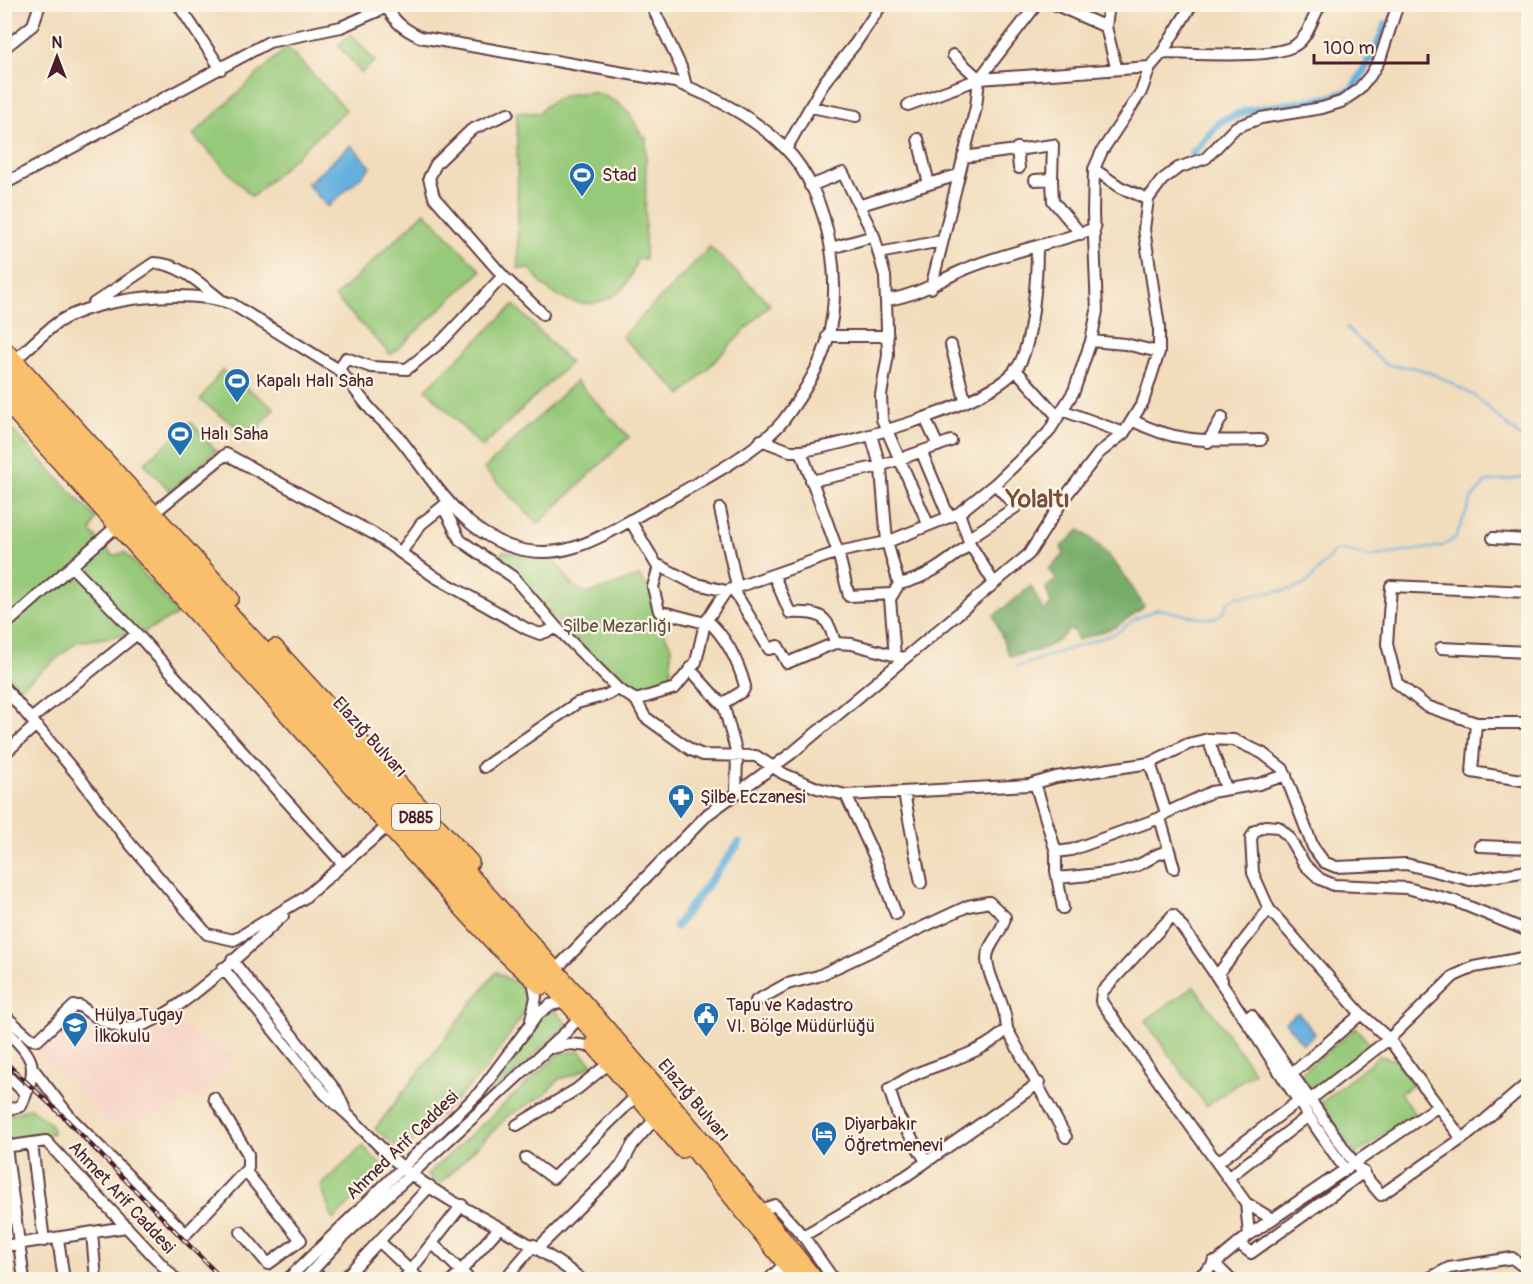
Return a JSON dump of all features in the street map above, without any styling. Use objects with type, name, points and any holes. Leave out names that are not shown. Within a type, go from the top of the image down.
[{"type":"highway","points":[[4,348],[10,362],[155,512],[561,964],[683,1104],[719,1149],[738,1182]]},
{"type":"highway","name":"Elazığ Bulvarı","points":[[10,362],[416,817],[579,1013],[600,1047],[732,1197],[798,1280]]},
{"type":"highway","name":"Elazığ Bulvarı","points":[[4,383],[562,1002],[579,1013],[640,1066],[738,1182],[816,1280]]},
{"type":"highway","points":[[4,401],[495,945],[533,980],[562,1002]]},
{"type":"highway","points":[[388,770],[416,817]]},
{"type":"highway","points":[[600,1047],[607,1065],[654,1120],[695,1164],[732,1197]]},
{"type":"street","points":[[4,48],[33,25],[40,4]]},
{"type":"street","points":[[178,4],[221,69]]},
{"type":"street","points":[[651,4],[681,67],[686,86]]},
{"type":"street","points":[[786,149],[825,81],[882,4]]},
{"type":"street","points":[[930,288],[976,107],[979,79],[1037,4]]},
{"type":"street","points":[[1054,4],[1106,27]]},
{"type":"street","points":[[1109,4],[1106,27],[1116,67]]},
{"type":"street","points":[[630,520],[659,566],[693,583],[732,589],[838,552],[887,542],[954,514],[995,484],[1048,433],[1074,391],[1091,341],[1097,310],[1093,213],[1094,169],[1102,151],[1140,92],[1150,67],[1162,53],[1192,4]]},
{"type":"street","points":[[1162,53],[1249,53],[1290,49],[1303,39],[1321,4]]},
{"type":"street","points":[[561,964],[708,814],[774,766],[900,657],[1029,554],[1072,488],[1099,453],[1124,433],[1143,402],[1159,352],[1159,326],[1144,229],[1148,199],[1162,180],[1178,168],[1206,158],[1236,127],[1261,118],[1322,108],[1341,102],[1357,91],[1370,76],[1380,59],[1398,4]]},
{"type":"street","points":[[4,184],[269,42],[341,27],[387,6],[403,29],[420,37],[686,86],[715,97],[761,128],[786,149],[818,202],[831,248],[834,275],[824,352],[806,387],[781,423],[746,453],[591,542],[562,551],[542,554],[509,546],[484,534],[446,504]]},
{"type":"street","points":[[953,55],[979,79]]},
{"type":"street","points":[[908,105],[979,79],[1116,67],[1150,67]]},
{"type":"street","points":[[811,107],[856,116]]},
{"type":"street","points":[[508,113],[471,130],[436,164],[429,178],[434,197],[503,276],[543,314]]},
{"type":"street","points":[[918,139],[929,184]]},
{"type":"street","points":[[963,157],[1053,145],[1053,201],[1081,234]]},
{"type":"street","points":[[1017,148],[1019,168]]},
{"type":"street","points":[[1094,169],[1120,187],[1148,199]]},
{"type":"street","points":[[810,186],[843,173],[874,236],[887,300],[887,362],[881,395],[882,419],[928,524]]},
{"type":"street","points":[[861,206],[957,175]]},
{"type":"street","points":[[1035,180],[1052,179]]},
{"type":"street","points":[[887,300],[911,296],[968,268],[1095,228]]},
{"type":"street","points":[[831,248],[874,236]]},
{"type":"street","points":[[879,253],[941,241]]},
{"type":"street","points":[[761,440],[790,451],[801,451],[871,435],[925,418],[994,385],[1016,369],[1026,342],[1037,281],[1037,247]]},
{"type":"street","points":[[10,362],[57,323],[82,310],[153,263],[171,266],[194,279],[221,300],[232,304],[339,370],[371,409],[399,438],[446,504],[460,540],[513,577],[557,628],[618,689],[636,700],[645,717],[691,750],[703,755],[756,756],[784,774],[817,788],[846,795],[1035,783],[1056,777],[1150,763],[1188,744],[1208,739],[1234,740],[1274,762],[1286,775],[1313,847],[1324,862],[1336,867],[1406,864],[1470,880],[1528,871]]},
{"type":"street","points":[[339,370],[346,358],[371,367],[407,369],[442,341],[503,276]]},
{"type":"street","points":[[82,310],[145,298],[221,300]]},
{"type":"street","points":[[827,336],[888,336]]},
{"type":"street","points":[[1091,341],[1125,344],[1159,352]]},
{"type":"street","points":[[951,345],[965,400]]},
{"type":"street","points":[[1016,369],[1060,413],[1124,433]]},
{"type":"street","points":[[1208,442],[1222,417]]},
{"type":"street","points":[[925,418],[938,446]]},
{"type":"street","points":[[1132,420],[1152,431],[1208,442],[1261,440]]},
{"type":"street","points":[[871,435],[884,487],[887,542],[899,584]]},
{"type":"street","points":[[811,481],[880,466],[951,441]]},
{"type":"street","points":[[801,451],[838,552],[849,596],[892,594]]},
{"type":"street","points":[[922,453],[994,583]]},
{"type":"street","points":[[155,512],[226,454],[402,551],[435,577],[527,628],[540,634],[557,628]]},
{"type":"street","points":[[900,657],[892,594],[899,584],[918,580],[942,566],[969,541],[1016,507],[995,484]]},
{"type":"street","points":[[402,551],[421,524],[446,504]]},
{"type":"street","points":[[720,509],[732,589],[769,649],[778,646],[787,663],[835,643],[852,644],[900,657]]},
{"type":"street","points":[[4,626],[118,525]]},
{"type":"street","points":[[1492,538],[1528,540]]},
{"type":"street","points":[[659,566],[653,587],[659,611],[706,621],[717,629],[739,663],[745,686],[743,691],[722,704]]},
{"type":"street","points":[[72,567],[137,634],[344,864]]},
{"type":"street","points":[[774,576],[790,613],[812,613],[822,617],[828,622],[835,643]]},
{"type":"street","points":[[1528,592],[1391,586],[1387,644],[1397,683],[1426,706],[1476,723],[1528,723]]},
{"type":"street","points":[[636,700],[675,688],[696,662],[706,621],[732,589]]},
{"type":"street","points":[[4,754],[34,722],[137,634]]},
{"type":"street","points":[[1441,648],[1528,652]]},
{"type":"street","points":[[690,669],[722,704],[737,754],[736,794]]},
{"type":"street","points":[[4,687],[130,845],[207,934],[234,940],[304,898]]},
{"type":"street","points":[[484,767],[577,703],[607,695],[618,689]]},
{"type":"street","points":[[1476,723],[1472,772],[1528,781]]},
{"type":"street","points":[[1208,739],[1226,788]]},
{"type":"street","points":[[1150,763],[1163,815],[1168,851],[1174,868]]},
{"type":"street","points":[[1056,852],[1071,850],[1226,788],[1259,784],[1286,775]]},
{"type":"street","points":[[1035,783],[1056,852],[1057,878],[1063,908]]},
{"type":"street","points":[[904,793],[921,883]]},
{"type":"street","points":[[846,795],[875,858],[896,914]]},
{"type":"street","points":[[4,1015],[30,1039],[38,1040],[74,1006],[80,1006],[89,1014],[126,1028],[153,1021],[179,1006],[389,825]]},
{"type":"street","points":[[1462,1139],[1389,1039],[1361,1014],[1269,909],[1253,873],[1251,850],[1255,831],[1265,826],[1278,827],[1305,865],[1320,879],[1334,885],[1407,888],[1455,901],[1528,931]]},
{"type":"street","points":[[1480,846],[1528,848]]},
{"type":"street","points":[[1057,878],[1110,872],[1140,864],[1152,855],[1168,851]]},
{"type":"street","points":[[756,1001],[787,984],[818,976],[907,933],[982,901],[989,902],[1005,917],[1004,926],[989,949],[987,961],[1006,1013],[1007,1029],[1039,1083],[1066,1137]]},
{"type":"street","points":[[1218,974],[1269,909]]},
{"type":"street","points":[[1272,1219],[1246,1203],[1101,1001],[1102,992],[1173,915],[1218,974],[1288,1076],[1307,1117],[1350,1166],[1364,1172],[1381,1195],[1462,1139],[1528,1083]]},
{"type":"street","points":[[1218,1162],[1300,1104],[1312,1099],[1389,1039],[1454,976],[1474,967],[1528,957]]},
{"type":"street","points":[[228,964],[325,1094],[402,1166],[412,1175],[499,1228],[536,1246],[576,1278]]},
{"type":"street","name":"Ahmed Arif Caddesi","points":[[529,1026],[536,997],[533,980]]},
{"type":"street","name":"Ahmed Arif Caddesi","points":[[287,1280],[479,1093],[538,1014],[562,1002]]},
{"type":"street","name":"Ahmed Arif Caddesi","points":[[304,1280],[346,1234],[549,1049],[579,1013]]},
{"type":"street","points":[[1288,1076],[1361,1014]]},
{"type":"street","points":[[4,1028],[22,1046],[34,1070],[71,1118],[186,1234],[246,1172],[248,1154],[214,1098]]},
{"type":"street","points":[[926,1161],[898,1116],[889,1089],[922,1071],[952,1063],[978,1050],[996,1040],[1007,1029]]},
{"type":"street","points":[[549,1049],[570,1044],[600,1047]]},
{"type":"street","points":[[517,1125],[577,1089],[607,1065]]},
{"type":"street","points":[[4,1111],[21,1106],[34,1070]]},
{"type":"street","points":[[4,1073],[26,1094]]},
{"type":"street","points":[[1288,1076],[1312,1099],[1350,1166]]},
{"type":"street","points":[[803,1236],[926,1161],[1039,1083]]},
{"type":"street","points":[[526,1158],[553,1178],[635,1097]]},
{"type":"street","points":[[1195,1280],[1213,1262],[1249,1235],[1437,1107]]},
{"type":"street","points":[[1228,1177],[1307,1117]]},
{"type":"street","points":[[504,1280],[536,1246],[621,1166],[633,1144],[654,1120]]},
{"type":"street","points":[[24,1280],[5,1147],[37,1142],[44,1241]]},
{"type":"street","name":"Ahmet Arif Caddesi","points":[[37,1142],[126,1227],[176,1280]]},
{"type":"street","points":[[241,1232],[268,1264],[301,1240],[246,1172]]},
{"type":"street","points":[[1238,1243],[1251,1253],[1364,1172]]},
{"type":"street","points":[[1325,1182],[1334,1194]]},
{"type":"street","points":[[343,1280],[430,1186]]},
{"type":"street","points":[[1246,1203],[1249,1235]]},
{"type":"street","points":[[403,1280],[462,1205]]},
{"type":"street","points":[[761,1210],[775,1205],[803,1236],[834,1280]]},
{"type":"street","points":[[4,1246],[126,1227]]},
{"type":"street","points":[[453,1280],[499,1228]]},
{"type":"street","points":[[92,1233],[96,1280]]},
{"type":"street","points":[[58,1239],[64,1280]]},
{"type":"street","points":[[380,1242],[420,1280]]},
{"type":"street","points":[[432,1243],[470,1280]]},
{"type":"street","points":[[1426,1280],[1449,1268],[1512,1258],[1528,1270]]},
{"type":"street","points":[[1213,1262],[1231,1279]]},
{"type":"street","points":[[768,1280],[785,1264]]},
{"type":"street","points":[[1213,1280],[1231,1279]]},
{"type":"shaded area","points":[[5,4],[32,5],[30,13],[5,35]]},
{"type":"shaded area","points":[[75,1010],[108,1041],[114,1036],[171,1031],[177,1022],[233,1056],[213,1085],[202,1095],[152,1117],[109,1127],[75,1088],[35,1050]]},
{"type":"green space","points":[[351,34],[375,61],[361,73],[338,45]]},
{"type":"green space","points":[[287,47],[346,110],[252,197],[193,135]]},
{"type":"green space","name":"Stad","points":[[593,92],[611,99],[624,108],[642,137],[646,137],[645,259],[637,259],[633,272],[619,292],[595,303],[582,303],[558,296],[538,280],[531,269],[518,268],[517,112],[539,113],[550,102],[557,99],[570,94]]},
{"type":"green space","points":[[425,212],[481,271],[391,355],[335,297]]},
{"type":"green space","points":[[710,247],[770,304],[682,395],[622,337]]},
{"type":"green space","points":[[514,305],[570,363],[482,447],[426,389]]},
{"type":"green space","name":"Kapalı Halı Saha","points":[[222,370],[274,408],[252,438],[200,400]]},
{"type":"green space","points":[[576,381],[629,437],[538,524],[484,469]]},
{"type":"green space","points":[[4,421],[96,518],[91,532],[113,556],[125,552],[178,614],[144,632],[77,642],[19,689],[5,671]]},
{"type":"green space","name":"Halı Saha","points":[[191,422],[216,451],[170,491],[144,463]]},
{"type":"green space","points":[[1080,530],[1116,565],[1144,607],[1115,627],[1078,640],[1073,630],[1068,630],[1049,646],[1009,656],[994,616],[1031,586],[1044,612],[1051,604],[1046,588],[1057,579],[1049,569],[1064,555],[1061,547]]},
{"type":"green space","name":"Şilbe Mezarlığı","points":[[503,551],[556,562],[573,586],[588,594],[639,576],[648,587],[657,618],[671,647],[671,685],[642,690],[630,688],[608,672],[496,559]]},
{"type":"green space","points":[[496,972],[510,980],[526,983],[528,1008],[483,1073],[403,1152],[375,1129]]},
{"type":"green space","points":[[1194,986],[1254,1072],[1206,1106],[1145,1021]]},
{"type":"green space","points":[[553,1008],[567,1024],[416,1167],[414,1164],[489,1093],[537,1021]]},
{"type":"green space","points":[[1356,1028],[1370,1045],[1313,1091],[1300,1074]]},
{"type":"green space","points":[[580,1051],[593,1064],[574,1075],[559,1079],[544,1095],[508,1116],[440,1184],[427,1175],[559,1054]]},
{"type":"green space","points":[[1379,1056],[1396,1060],[1413,1085],[1400,1093],[1414,1113],[1355,1155],[1321,1103]]},
{"type":"green space","points":[[30,1108],[50,1123],[53,1133],[5,1142],[4,1117]]},
{"type":"green space","points":[[363,1146],[385,1169],[333,1220],[321,1186]]},
{"type":"water","points":[[351,145],[371,167],[328,207],[307,184]]},
{"type":"water","points":[[1298,1012],[1315,1034],[1303,1044],[1285,1022]]},
{"type":"waterway","points":[[1192,154],[1221,121],[1246,111],[1330,98],[1352,90],[1377,47],[1386,24]]},
{"type":"waterway","points":[[1346,327],[1386,365],[1417,368],[1440,377],[1476,397],[1528,444]]},
{"type":"waterway","points":[[1016,667],[1116,633],[1135,619],[1158,609],[1200,618],[1215,618],[1223,613],[1227,603],[1237,597],[1294,589],[1307,583],[1335,551],[1345,550],[1370,557],[1443,546],[1456,537],[1472,498],[1486,482],[1528,477]]},
{"type":"waterway","points":[[676,926],[739,843]]},
{"type":"railway","points":[[4,1061],[66,1119],[223,1280]]},
{"type":"place","name":"Stad","points":[[582,198]]},
{"type":"place","name":"Kapalı Halı Saha","points":[[237,404]]},
{"type":"place","name":"Halı Saha","points":[[180,457]]},
{"type":"place","name":"Şilbe Eczanesi","points":[[681,820]]},
{"type":"place","name":"Tapu ve Kadastro VI. Bölge Müdürlüğü","points":[[706,1038]]},
{"type":"place","name":"Hülya Tugay İlkokulu","points":[[75,1048]]},
{"type":"place","name":"Diyarbakır Öğretmenevi","points":[[824,1157]]},
{"type":"district","name":"Yolaltı","points":[[1038,499]]}]
